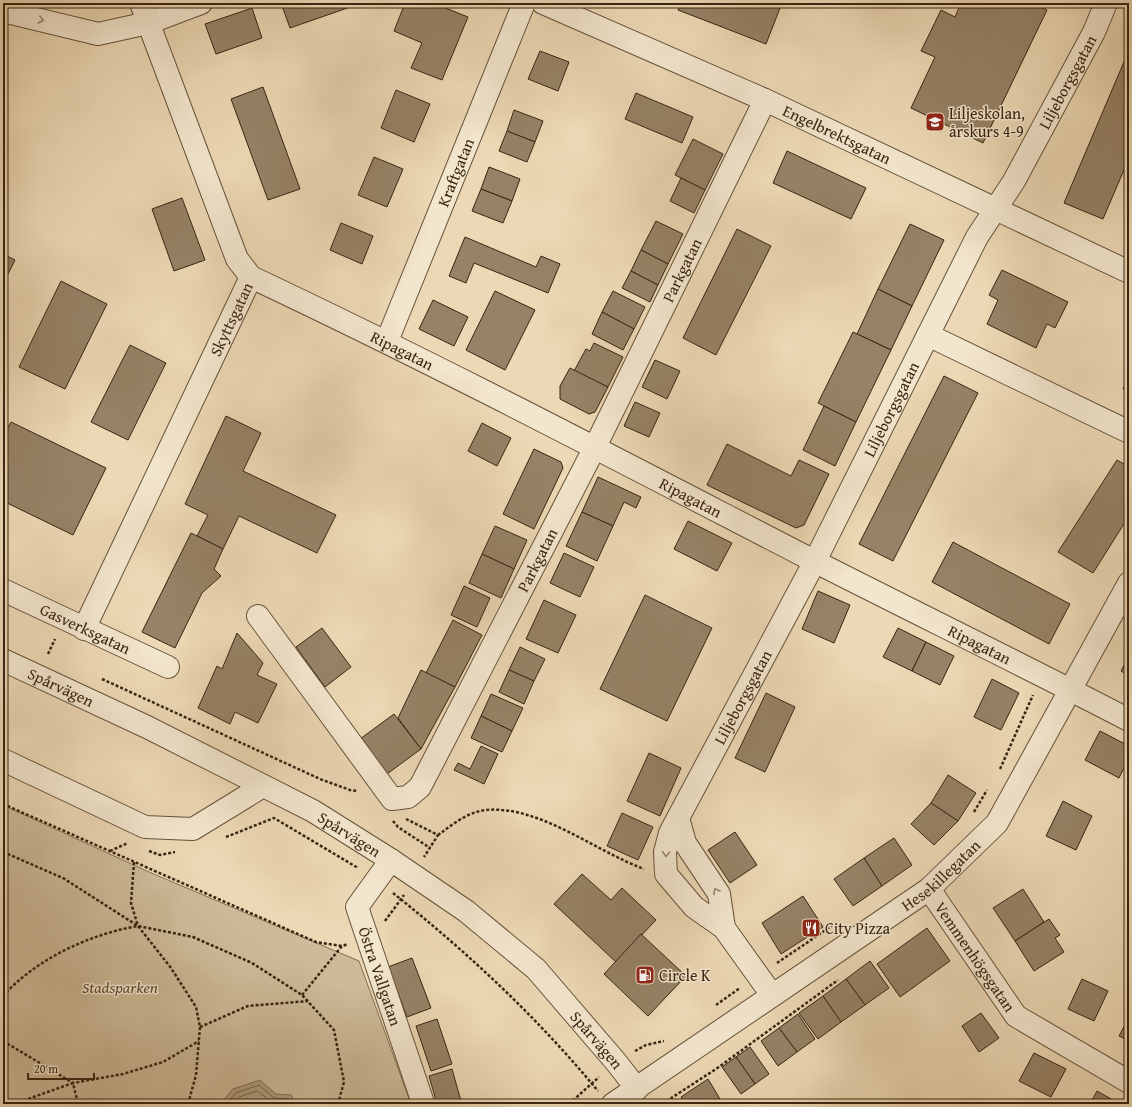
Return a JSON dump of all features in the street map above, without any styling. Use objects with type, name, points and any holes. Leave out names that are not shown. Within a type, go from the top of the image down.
[{"type":"street","points":[[3,9],[19,3]]},
{"type":"street","points":[[3,9],[98,34],[145,13],[201,3]]},
{"type":"street","name":"Kraftgatan","points":[[387,342],[524,3]]},
{"type":"street","name":"Engelbrektsgatan","points":[[543,3],[765,100],[1129,272]]},
{"type":"street","name":"Liljeborgsgatan","points":[[666,874],[665,852],[670,833],[815,562],[977,237],[1022,167],[1094,32],[1106,3]]},
{"type":"street","name":"Skyttsgatan","points":[[84,629],[251,277],[237,259],[145,13]]},
{"type":"street","name":"Parkgatan","points":[[391,807],[408,797],[420,787],[595,447],[765,100]]},
{"type":"street","name":"Ripagatan","points":[[251,277],[387,342],[595,447],[815,562],[1129,720]]},
{"type":"street","points":[[928,335],[1129,432]]},
{"type":"street","name":"Hesekillegatan","points":[[607,1099],[637,1089],[772,995],[929,889],[997,823],[1129,583]]},
{"type":"street","name":"Gasverksgatan","points":[[3,590],[168,667]]},
{"type":"street","points":[[258,616],[391,807]]},
{"type":"street","name":"Spårvägen","points":[[3,660],[147,727],[313,811],[391,860],[466,911],[536,969],[616,1062],[637,1089]]},
{"type":"street","points":[[3,760],[145,827],[193,830],[263,786]]},
{"type":"street","points":[[678,818],[685,843],[719,894],[724,928]]},
{"type":"street","name":"Östra Vallgatan","points":[[391,860],[357,907],[422,1100]]},
{"type":"street","points":[[666,874],[694,907],[724,928],[772,995]]},
{"type":"street","name":"Vemmenhögsgatan","points":[[929,889],[1016,1016],[1129,1082]]},
{"type":"path","points":[[996,775],[1041,676]]},
{"type":"path","points":[[102,679],[320,779],[350,790],[364,792]]},
{"type":"path","points":[[973,814],[989,788]]},
{"type":"path","points":[[3,804],[316,942],[342,946]]},
{"type":"path","points":[[391,807],[408,821],[438,835]]},
{"type":"path","points":[[391,807],[398,827],[430,848]]},
{"type":"path","points":[[402,900],[413,875],[438,835],[461,818],[485,810],[523,812],[642,869],[666,874]]},
{"type":"path","points":[[274,818],[376,880],[444,934],[515,998],[607,1099]]},
{"type":"path","points":[[3,852],[63,878],[138,926],[171,968],[196,1007],[200,1027],[196,1075],[188,1104]]},
{"type":"path","points":[[134,862],[131,903],[138,926]]},
{"type":"path","points":[[714,1006],[837,922]]},
{"type":"path","points":[[3,996],[16,982],[67,949],[112,930],[138,926],[193,937],[252,963],[302,995],[334,1030],[344,1082],[338,1104]]},
{"type":"path","points":[[662,1104],[716,1069],[844,976]]},
{"type":"path","points":[[200,1027],[248,1006],[308,1002]]},
{"type":"path","points":[[569,1104],[616,1062],[646,1045],[663,1041],[670,1037]]},
{"type":"path","points":[[14,1104],[73,1083],[123,1074],[163,1062],[199,1040]]},
{"type":"path","points":[[3,1041],[73,1083],[78,1104]]},
{"type":"green space","name":"Stadsparken","points":[[3,805],[149,872],[359,961],[411,1104],[3,1104]]},
{"type":"water","points":[[260,1080],[276,1094],[291,1095],[295,1104],[220,1104],[233,1089]]},
{"type":"building","points":[[281,3],[355,3],[356,5],[290,28]]},
{"type":"building","points":[[405,3],[433,3],[468,17],[442,80],[411,68],[422,43],[394,31]]},
{"type":"building","points":[[681,3],[782,3],[766,44],[678,10]]},
{"type":"building","points":[[961,3],[1032,3],[1047,10],[983,143],[911,108],[935,57],[921,51],[941,10],[955,17]]},
{"type":"building","points":[[252,8],[262,38],[216,54],[205,24]]},
{"type":"building","points":[[1129,50],[1129,158],[1103,219],[1064,203]]},
{"type":"building","points":[[540,51],[569,62],[558,91],[528,79]]},
{"type":"building","points":[[263,87],[300,189],[268,200],[231,99]]},
{"type":"building","points":[[396,90],[430,104],[414,142],[381,128]]},
{"type":"building","points":[[636,93],[693,117],[682,143],[625,119]]},
{"type":"building","points":[[514,110],[543,121],[535,142],[507,131]]},
{"type":"building","points":[[507,131],[535,142],[527,162],[499,151]]},
{"type":"building","points":[[693,139],[723,154],[705,190],[675,175]]},
{"type":"building","points":[[787,151],[866,188],[851,219],[773,183]]},
{"type":"building","points":[[374,157],[403,169],[387,207],[358,195]]},
{"type":"building","points":[[489,167],[520,179],[512,201],[481,189]]},
{"type":"building","points":[[681,178],[705,190],[694,213],[670,201]]},
{"type":"building","points":[[481,189],[512,201],[503,223],[472,211]]},
{"type":"building","points":[[182,198],[205,260],[174,271],[152,209]]},
{"type":"building","points":[[656,221],[683,234],[668,264],[641,250]]},
{"type":"building","points":[[341,223],[373,236],[362,264],[330,250]]},
{"type":"building","points":[[910,224],[944,240],[912,306],[878,289]]},
{"type":"building","points":[[737,229],[771,246],[716,355],[683,338]]},
{"type":"building","points":[[465,237],[536,267],[541,256],[560,264],[548,293],[474,263],[466,283],[449,276]]},
{"type":"building","points":[[641,250],[668,264],[658,285],[631,271]]},
{"type":"building","points":[[3,254],[15,260],[3,284]]},
{"type":"building","points":[[1002,270],[1068,302],[1055,328],[1047,324],[1036,348],[987,324],[998,300],[989,295]]},
{"type":"building","points":[[631,271],[658,285],[650,302],[622,288]]},
{"type":"building","points":[[61,281],[107,304],[65,389],[19,367]]},
{"type":"building","points":[[878,289],[912,306],[891,350],[857,334]]},
{"type":"building","points":[[495,291],[535,310],[505,370],[466,350]]},
{"type":"building","points":[[613,291],[645,307],[634,329],[602,312]]},
{"type":"building","points":[[433,300],[468,317],[454,346],[419,329]]},
{"type":"building","points":[[602,312],[634,329],[623,350],[592,334]]},
{"type":"building","points":[[853,332],[891,350],[856,422],[818,403]]},
{"type":"building","points":[[594,343],[623,357],[608,387],[574,371],[586,349],[590,351]]},
{"type":"building","points":[[130,345],[166,363],[128,440],[91,422]]},
{"type":"building","points":[[1129,353],[1129,362],[1125,361]]},
{"type":"building","points":[[655,360],[680,371],[667,399],[642,387]]},
{"type":"building","points":[[570,368],[608,387],[595,412],[589,414],[560,399],[560,386]]},
{"type":"building","points":[[944,376],[978,393],[893,561],[859,544]]},
{"type":"building","points":[[1129,376],[1129,392],[1123,389]]},
{"type":"building","points":[[635,402],[660,413],[649,437],[624,426]]},
{"type":"building","points":[[824,406],[856,422],[835,466],[803,450]]},
{"type":"building","points":[[226,416],[261,433],[243,471],[336,515],[317,553],[239,516],[223,549],[197,536],[208,515],[185,504]]},
{"type":"building","points":[[11,422],[106,468],[73,535],[3,501],[3,437]]},
{"type":"building","points":[[482,423],[511,438],[497,466],[468,451]]},
{"type":"building","points":[[727,444],[791,476],[799,460],[829,474],[804,525],[796,528],[707,485]]},
{"type":"building","points":[[534,449],[561,462],[563,468],[534,529],[503,514]]},
{"type":"building","points":[[1117,460],[1129,467],[1129,516],[1093,573],[1058,552]]},
{"type":"building","points":[[598,477],[641,497],[636,508],[624,502],[613,526],[582,512]]},
{"type":"building","points":[[582,512],[613,526],[597,561],[566,546]]},
{"type":"building","points":[[688,521],[732,543],[717,571],[674,549]]},
{"type":"building","points":[[495,526],[527,540],[514,569],[482,554]]},
{"type":"building","points":[[191,533],[223,549],[214,569],[221,576],[202,593],[175,648],[142,632]]},
{"type":"building","points":[[953,542],[1070,604],[1049,644],[932,582]]},
{"type":"building","points":[[564,553],[594,567],[580,597],[550,583]]},
{"type":"building","points":[[482,554],[514,569],[501,598],[469,583]]},
{"type":"building","points":[[464,586],[490,598],[477,627],[451,615]]},
{"type":"building","points":[[818,591],[850,605],[834,643],[802,629]]},
{"type":"building","points":[[645,595],[712,628],[667,721],[600,689]]},
{"type":"building","points":[[544,600],[576,615],[558,653],[526,639]]},
{"type":"building","points":[[453,620],[482,635],[455,687],[426,673]]},
{"type":"building","points":[[322,628],[351,667],[325,687],[296,647]]},
{"type":"building","points":[[898,628],[926,642],[912,671],[883,657]]},
{"type":"building","points":[[237,633],[263,663],[257,675],[277,684],[258,723],[235,712],[230,724],[198,708],[217,666],[222,669]]},
{"type":"building","points":[[926,642],[954,656],[940,685],[912,671]]},
{"type":"building","points":[[520,647],[545,659],[534,681],[509,670]]},
{"type":"building","points":[[1129,656],[1129,676],[1121,671]]},
{"type":"building","points":[[421,670],[455,687],[421,749],[398,718]]},
{"type":"building","points":[[509,670],[534,681],[524,704],[499,692]]},
{"type":"building","points":[[992,679],[1019,693],[1001,730],[974,717]]},
{"type":"building","points":[[766,693],[795,707],[765,772],[735,758]]},
{"type":"building","points":[[491,694],[523,708],[512,731],[481,716]]},
{"type":"building","points":[[394,714],[421,749],[387,774],[360,739]]},
{"type":"building","points":[[481,716],[512,731],[502,752],[471,738]]},
{"type":"building","points":[[1100,731],[1129,746],[1129,758],[1119,778],[1085,760]]},
{"type":"building","points":[[481,746],[498,754],[484,784],[454,770],[458,763],[470,769]]},
{"type":"building","points":[[649,753],[681,768],[660,816],[627,801]]},
{"type":"building","points":[[948,775],[976,793],[958,821],[931,803]]},
{"type":"building","points":[[1063,801],[1092,816],[1076,850],[1046,836]]},
{"type":"building","points":[[931,803],[958,821],[934,845],[911,824]]},
{"type":"building","points":[[622,813],[653,827],[638,860],[607,846]]},
{"type":"building","points":[[735,832],[757,865],[730,883],[708,850]]},
{"type":"building","points":[[894,838],[912,865],[882,886],[864,858]]},
{"type":"building","points":[[864,858],[882,886],[853,906],[834,879]]},
{"type":"building","points":[[582,874],[611,900],[622,888],[656,920],[616,962],[554,904]]},
{"type":"building","points":[[1023,889],[1044,922],[1015,941],[993,908]]},
{"type":"building","points":[[803,896],[823,927],[781,954],[762,923]]},
{"type":"building","points":[[1049,919],[1060,935],[1055,938],[1064,952],[1034,971],[1015,941]]},
{"type":"building","points":[[927,928],[950,961],[900,997],[877,964]]},
{"type":"building","name":"Circle K","points":[[641,934],[686,976],[648,1016],[604,974]]},
{"type":"building","points":[[412,958],[431,1008],[407,1017],[388,967]]},
{"type":"building","points":[[870,961],[889,988],[865,1005],[846,979]]},
{"type":"building","points":[[846,979],[865,1005],[841,1022],[823,996]]},
{"type":"building","points":[[1082,979],[1108,991],[1094,1021],[1068,1009]]},
{"type":"building","points":[[823,996],[841,1022],[818,1039],[799,1013]]},
{"type":"building","points":[[981,1013],[999,1038],[979,1052],[962,1026]]},
{"type":"building","points":[[798,1014],[815,1039],[797,1052],[779,1028]]},
{"type":"building","points":[[1129,1017],[1129,1041],[1119,1036]]},
{"type":"building","points":[[437,1019],[452,1064],[431,1071],[416,1026]]},
{"type":"building","points":[[779,1028],[797,1052],[778,1066],[761,1041]]},
{"type":"building","points":[[750,1047],[769,1074],[755,1084],[736,1057]]},
{"type":"building","points":[[1034,1053],[1066,1069],[1051,1097],[1019,1081]]},
{"type":"building","points":[[736,1057],[755,1084],[741,1094],[722,1067]]},
{"type":"building","points":[[452,1069],[461,1101],[450,1104],[437,1104],[429,1076]]},
{"type":"building","points":[[708,1079],[723,1104],[686,1104],[681,1097]]},
{"type":"building","points":[[1097,1091],[1120,1104],[1090,1104]]},
{"type":"place","name":"Liljeskolan, årskurs 4-9","points":[[935,122]]},
{"type":"place","name":"City Pizza","points":[[811,928]]},
{"type":"place","name":"Circle K","points":[[645,975]]}]
